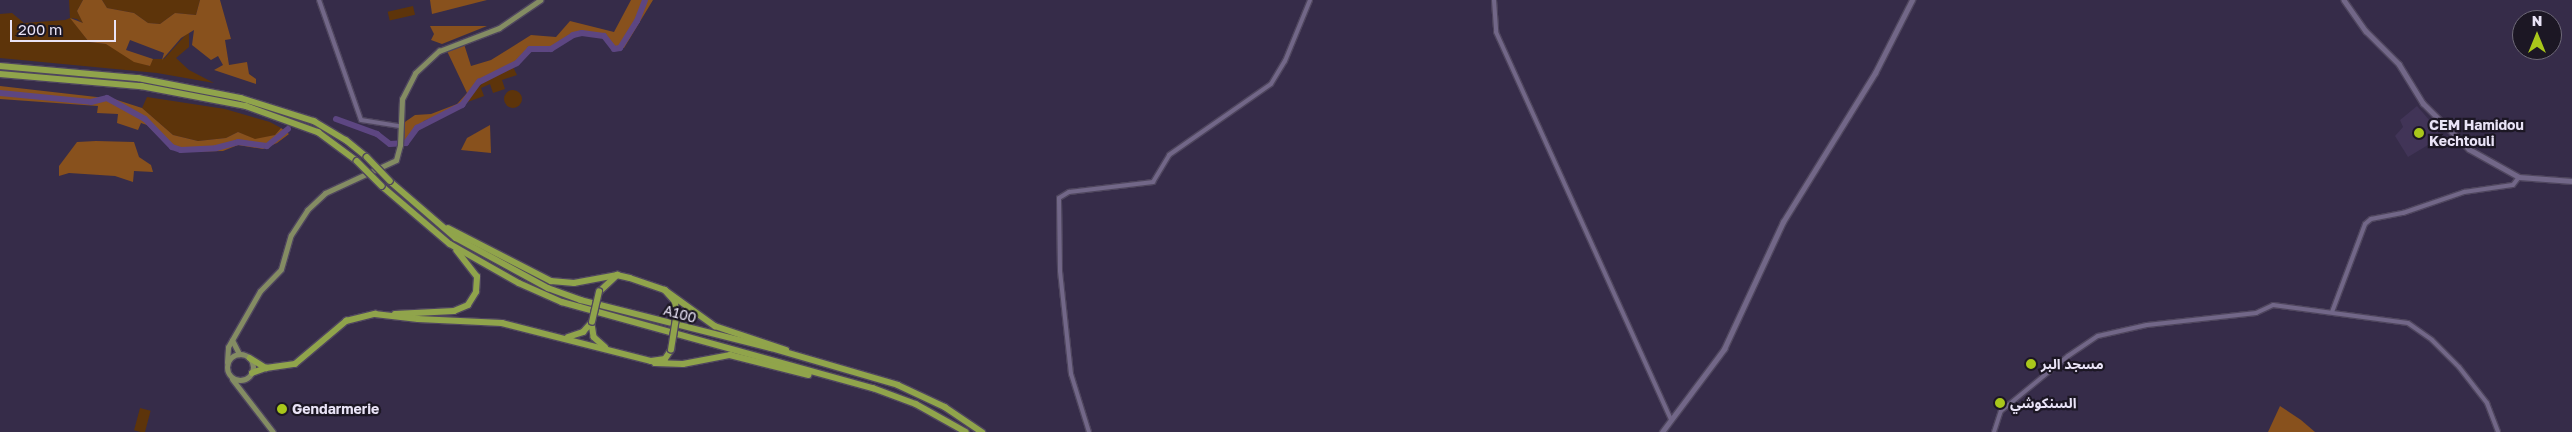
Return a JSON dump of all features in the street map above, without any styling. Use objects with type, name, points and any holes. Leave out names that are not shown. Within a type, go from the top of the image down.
[{"type":"highway","name":"A100","points":[[0,66],[138,78],[241,98],[314,121],[346,140],[367,157],[390,181],[456,238],[487,257],[564,294],[698,332],[771,348],[811,362],[898,385],[945,407],[982,432]]},
{"type":"highway","name":"A100","points":[[0,74],[141,86],[246,106],[318,132],[357,161],[382,186],[450,244],[519,282],[562,302],[673,334],[768,356],[835,379],[890,394],[966,432]]},
{"type":"highway","points":[[418,206],[473,242],[551,281],[574,283],[617,275],[666,290],[716,326],[774,344],[811,362]]},
{"type":"highway","points":[[250,375],[266,368],[295,364],[346,322],[375,314],[442,312],[468,305],[476,292],[477,277],[469,263],[450,244]]},
{"type":"highway","points":[[547,334],[570,337],[583,332],[592,322],[600,292],[617,275]]},
{"type":"highway","points":[[651,361],[665,359],[671,350],[677,312],[675,301],[666,290]]},
{"type":"highway","points":[[375,314],[418,320],[502,323],[671,365],[730,355],[835,379]]},
{"type":"highway","points":[[592,322],[597,341],[616,351]]},
{"type":"highway","points":[[250,358],[266,368]]},
{"type":"main road","points":[[273,432],[226,370],[228,362],[226,353],[260,291],[281,269],[292,236],[307,210],[325,193],[396,160],[400,146],[402,99],[415,73],[425,62],[439,51],[498,28],[540,0]]},
{"type":"main road","points":[[1662,432],[1724,349],[1783,222],[1875,73],[1912,0]]},
{"type":"main road","points":[[2344,0],[2366,31],[2399,64],[2413,90],[2436,118],[2478,155],[2519,177],[2572,181]]},
{"type":"main road","points":[[232,340],[239,354],[250,358],[250,375],[243,392]]},
{"type":"main road","points":[[228,362],[239,354]]},
{"type":"main road","points":[[231,378],[242,381],[250,375]]},
{"type":"street","points":[[319,0],[361,120],[400,126]]},
{"type":"street","points":[[1089,432],[1071,374],[1060,270],[1059,198],[1069,192],[1153,182],[1169,154],[1271,84],[1285,61],[1310,0]]},
{"type":"street","points":[[1494,0],[1496,32],[1671,420]]},
{"type":"street","points":[[2332,312],[2365,224],[2371,219],[2404,213],[2464,192],[2513,185],[2519,177]]},
{"type":"street","points":[[1994,432],[2001,411],[2068,356],[2110,331],[2256,313],[2273,305],[2403,322],[2432,340],[2487,403],[2498,432]]},
{"type":"shaded area","points":[[69,0],[83,0],[77,11],[84,24],[77,19],[71,18],[89,42],[106,44],[149,66],[153,59],[164,59],[189,31],[189,47],[176,58],[189,70],[214,83],[157,73],[0,58],[0,14],[12,13],[24,23],[65,20],[70,18]]},
{"type":"shaded area","points":[[83,0],[102,0],[107,8],[134,13],[148,23],[160,24],[175,13],[196,15],[200,0],[220,0],[231,39],[225,40],[229,65],[247,62],[249,74],[256,79],[256,84],[214,70],[223,65],[218,56],[211,60],[192,45],[194,30],[181,38],[162,60],[164,53],[130,40],[126,50],[153,59],[150,66],[134,62],[106,44],[89,42],[70,18],[83,23],[77,11]]},
{"type":"shaded area","points":[[102,0],[200,0],[196,15],[175,13],[160,24],[148,23],[134,13],[107,8]]},
{"type":"shaded area","points":[[430,0],[487,0],[432,14]]},
{"type":"shaded area","points":[[631,0],[653,0],[624,48],[614,49],[604,36],[596,33],[582,33],[573,35],[551,49],[530,49],[517,63],[479,82],[462,105],[424,121],[403,142],[402,124],[415,115],[431,114],[457,104],[467,93],[447,51],[464,44],[471,66],[491,60],[531,35],[556,37],[570,21],[614,32]]},
{"type":"shaded area","points":[[413,6],[415,15],[390,21],[388,12]]},
{"type":"shaded area","points":[[430,26],[487,26],[442,44],[431,40],[434,34]]},
{"type":"shaded area","points":[[513,67],[517,75],[502,80],[505,89],[493,93],[490,84],[481,88],[484,96],[465,103],[485,80]]},
{"type":"shaded area","points":[[0,86],[114,99],[142,108],[173,135],[198,141],[226,138],[238,132],[255,139],[275,135],[281,128],[289,134],[277,143],[263,149],[238,145],[223,151],[181,152],[171,149],[147,125],[141,123],[138,130],[117,123],[118,114],[97,113],[98,106],[0,99]]},
{"type":"shaded area","points":[[513,90],[521,95],[522,99],[517,107],[513,108],[505,103],[504,99],[509,91]]},
{"type":"shaded area","points":[[147,97],[225,109],[270,122],[281,128],[275,135],[255,140],[238,132],[226,138],[198,141],[173,135],[142,108]]},
{"type":"shaded area","name":"CEM Hamidou Kechtouli","points":[[2417,106],[2443,136],[2408,157],[2395,136],[2403,127],[2400,120]]},
{"type":"shaded area","points":[[490,125],[491,153],[461,150],[467,138]]},
{"type":"shaded area","points":[[77,142],[134,142],[139,157],[151,165],[153,172],[134,171],[133,182],[115,176],[69,173],[59,176],[59,166]]},
{"type":"shaded area","points":[[2280,406],[2301,420],[2315,432],[2268,432]]},
{"type":"shaded area","points":[[140,408],[151,411],[145,432],[134,430]]},
{"type":"waterway","points":[[336,119],[377,134],[390,144],[406,143],[417,128],[462,105],[479,82],[517,63],[530,49],[551,49],[573,35],[582,33],[604,36],[614,49],[620,48],[637,21],[645,0]]},
{"type":"waterway","points":[[0,93],[91,102],[107,98],[145,119],[172,147],[181,150],[216,148],[238,142],[267,146],[288,129]]},
{"type":"place","name":"CEM Hamidou Kechtouli","points":[[2419,133]]},
{"type":"place","name":"مسجد البر","points":[[2031,364]]},
{"type":"place","name":"السنكوشي","points":[[2000,403]]},
{"type":"place","name":"Gendarmerie","points":[[282,409]]}]
